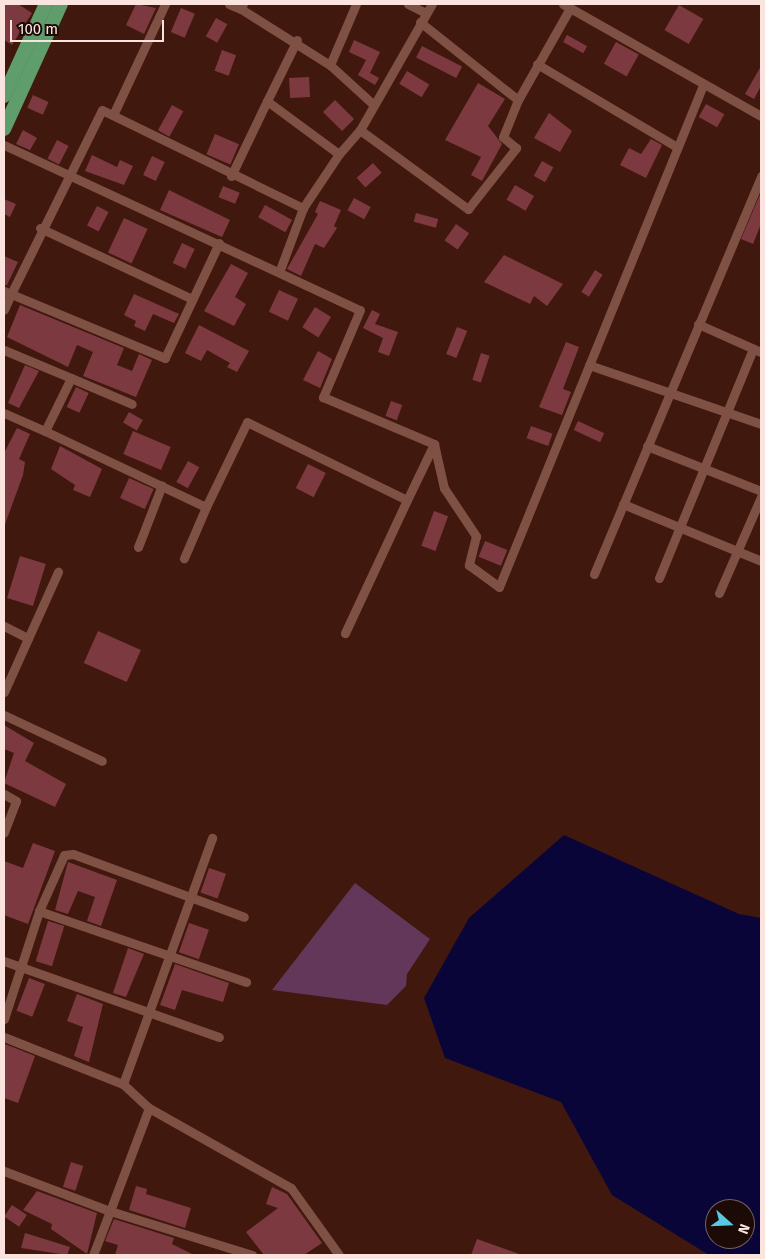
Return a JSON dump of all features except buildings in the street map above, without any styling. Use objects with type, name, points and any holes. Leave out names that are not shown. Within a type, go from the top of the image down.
[{"type":"main road","points":[[4,129],[17,84],[46,4]]},
{"type":"main road","points":[[4,96],[17,84],[62,4]]},
{"type":"street","points":[[113,115],[165,4]]},
{"type":"street","points":[[229,4],[242,6],[297,40],[330,65],[374,105]]},
{"type":"street","points":[[330,65],[356,4]]},
{"type":"street","points":[[408,4],[426,13]]},
{"type":"street","points":[[280,270],[303,208],[339,154],[360,130],[432,4]]},
{"type":"street","points":[[360,130],[468,209],[516,148],[503,137],[518,100],[567,6],[761,116]]},
{"type":"street","points":[[420,22],[518,100]]},
{"type":"street","points":[[231,176],[297,40]]},
{"type":"street","points":[[537,64],[677,147]]},
{"type":"street","points":[[434,444],[444,488],[476,536],[469,565],[499,587],[677,147],[704,85]]},
{"type":"street","points":[[267,101],[339,154]]},
{"type":"street","points":[[4,310],[8,293],[102,110],[231,176],[303,208]]},
{"type":"street","points":[[4,145],[280,270],[360,310],[323,396],[434,444]]},
{"type":"street","points":[[594,574],[761,176]]},
{"type":"street","points":[[40,228],[192,299]]},
{"type":"street","points":[[8,293],[165,358],[219,243]]},
{"type":"street","points":[[659,578],[728,411],[757,350],[698,324]]},
{"type":"street","points":[[4,350],[132,404]]},
{"type":"street","points":[[589,365],[728,411],[761,424]]},
{"type":"street","points":[[45,431],[72,378]]},
{"type":"street","points":[[4,413],[206,507]]},
{"type":"street","points":[[184,558],[247,422],[407,500]]},
{"type":"street","points":[[345,632],[434,444]]},
{"type":"street","points":[[647,446],[705,467],[761,491]]},
{"type":"street","points":[[138,547],[162,485]]},
{"type":"street","points":[[719,593],[761,497]]},
{"type":"street","points":[[623,504],[761,560]]},
{"type":"street","points":[[4,692],[58,572]]},
{"type":"street","points":[[4,626],[28,638]]},
{"type":"street","points":[[4,715],[102,761]]},
{"type":"street","points":[[4,794],[16,801],[4,832]]},
{"type":"street","points":[[122,1084],[212,838]]},
{"type":"street","points":[[4,1019],[22,968],[39,910],[59,860],[72,854],[244,917]]},
{"type":"street","points":[[39,910],[246,982]]},
{"type":"street","points":[[4,961],[219,1037]]},
{"type":"street","points":[[4,1037],[122,1084],[149,1108],[291,1188],[338,1255]]},
{"type":"street","points":[[93,1255],[149,1108]]},
{"type":"street","points":[[4,1171],[110,1211],[252,1255]]},
{"type":"shaded area","points":[[564,835],[739,914],[761,918],[761,1255],[709,1255],[612,1195],[561,1102],[445,1058],[424,998],[469,918]]},
{"type":"shaded area","points":[[355,883],[430,939],[407,974],[406,986],[387,1005],[272,990]]}]
